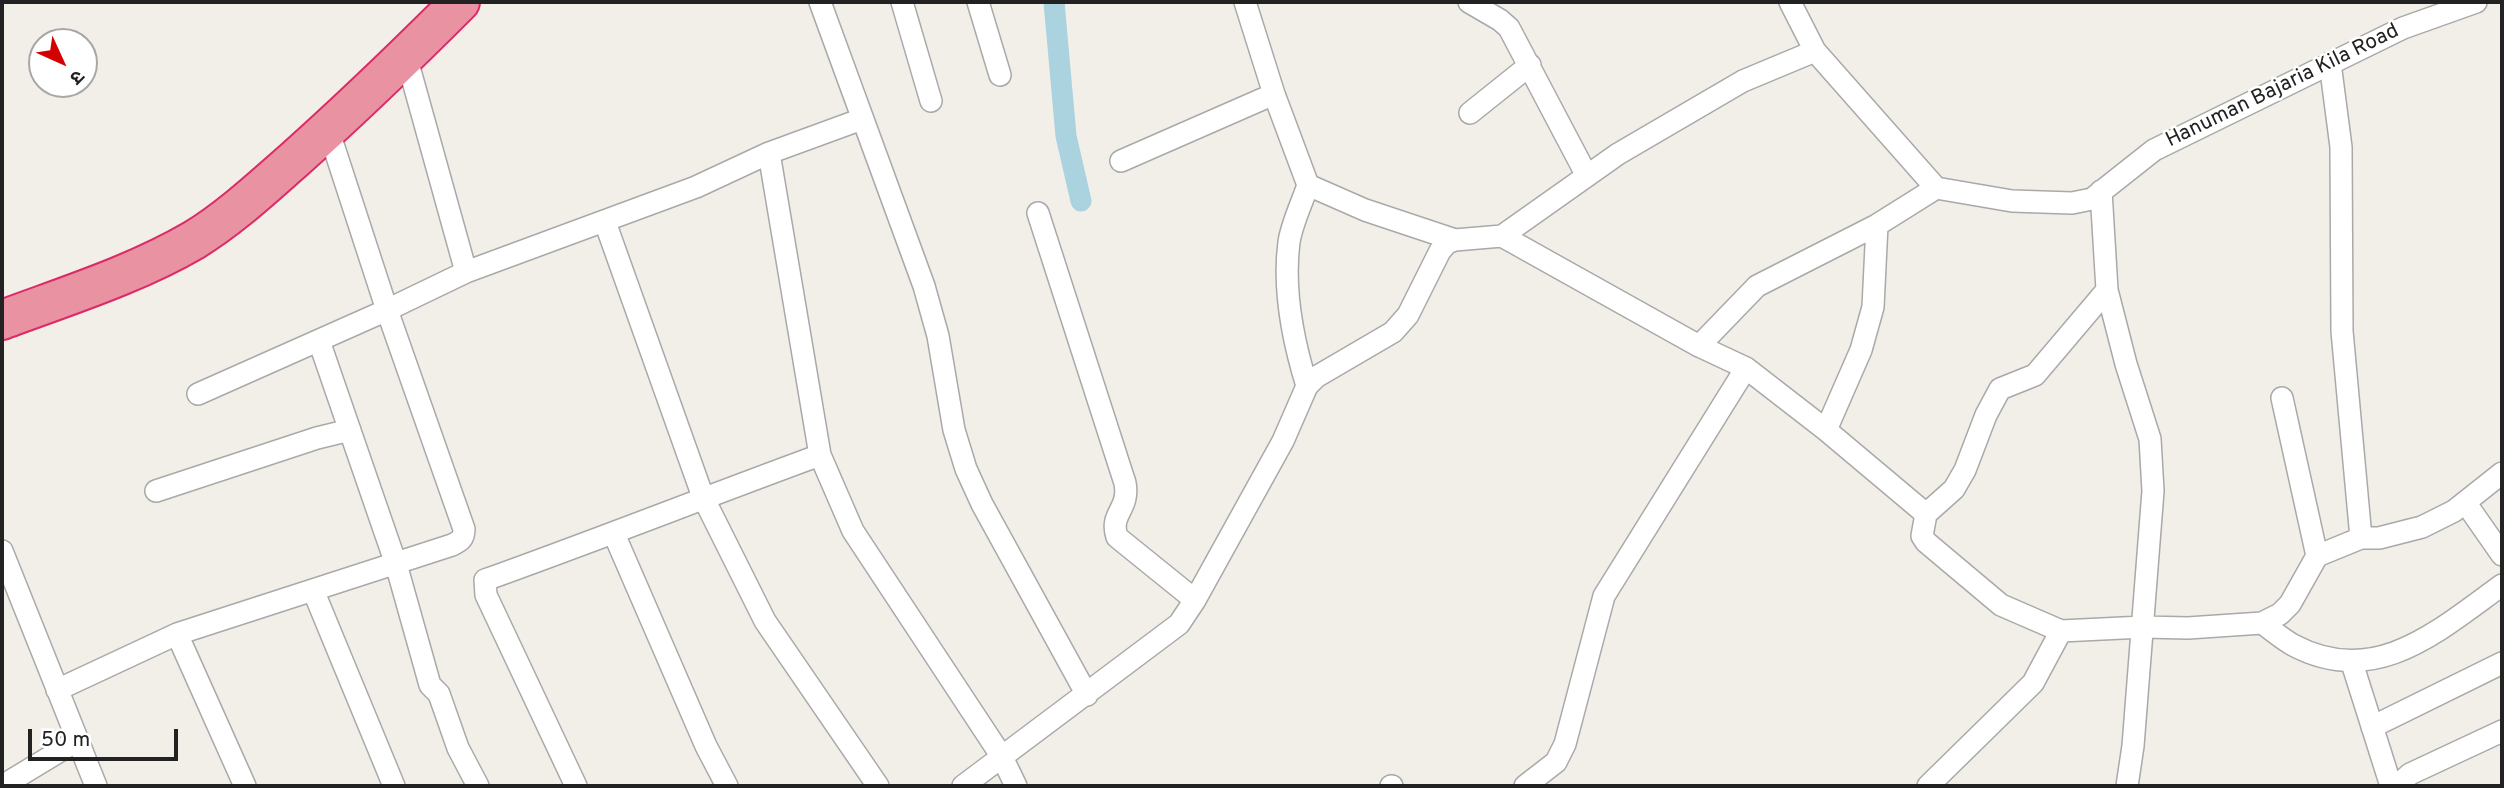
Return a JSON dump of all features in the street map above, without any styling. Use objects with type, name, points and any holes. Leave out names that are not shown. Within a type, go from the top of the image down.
[{"type":"highway","points":[[2,320],[119,276],[195,239],[243,205],[328,129],[460,2]]},
{"type":"street","points":[[820,2],[924,286],[938,337],[954,430],[966,469],[982,504],[1087,695]]},
{"type":"street","points":[[902,2],[931,101]]},
{"type":"street","points":[[978,2],[1000,75]]},
{"type":"street","points":[[1245,2],[1274,94],[1308,185],[1290,239],[1287,283],[1300,364],[1307,386]]},
{"type":"street","points":[[1469,2],[1509,28],[1587,176]]},
{"type":"street","points":[[1699,346],[1757,286],[1877,225],[1936,188],[1815,51],[1790,2]]},
{"type":"street","name":"Hanuman Bajaria Kila Road","points":[[1936,188],[2012,201],[2072,203],[2092,198],[2154,150],[2403,28],[2468,3]]},
{"type":"street","points":[[963,786],[1179,624],[1283,441],[1307,386],[1316,377],[1393,332],[1408,315],[1440,251],[1447,243],[1502,236],[1618,154],[1743,81],[1815,51]]},
{"type":"street","points":[[406,55],[466,272]]},
{"type":"street","points":[[2330,63],[2341,147],[2342,331],[2361,538]]},
{"type":"street","points":[[1471,113],[1530,65]]},
{"type":"street","points":[[1121,161],[1274,94]]},
{"type":"street","points":[[198,394],[466,272],[696,187],[769,153],[862,119]]},
{"type":"street","points":[[57,690],[177,634],[461,541],[464,529],[387,310],[328,129]]},
{"type":"street","points":[[769,153],[820,455],[853,531],[1002,757],[1016,786]]},
{"type":"street","points":[[1308,185],[1365,210],[1455,240]]},
{"type":"street","points":[[2101,191],[2106,290],[2150,439],[2153,491],[2133,746],[2127,786]]},
{"type":"street","points":[[1038,213],[1125,483],[1126,500],[1115,519],[1116,537],[1195,600]]},
{"type":"street","points":[[605,222],[703,498],[765,621],[878,786]]},
{"type":"street","points":[[1826,430],[1861,350],[1873,307],[1877,225]]},
{"type":"street","points":[[1502,236],[1699,346],[1746,368],[1826,430],[1926,514]]},
{"type":"street","points":[[2106,290],[2035,375],[2000,389],[1954,489],[1926,514],[1922,536],[1926,542],[2001,605],[2061,631],[2262,623],[2280,614],[2290,604],[2317,556],[2361,538],[2379,538],[2422,527],[2454,511],[2502,473]]},
{"type":"street","points":[[318,341],[396,564],[430,685],[439,694],[458,748],[478,786]]},
{"type":"street","points":[[1525,786],[1556,762],[1565,744],[1604,596],[1746,368]]},
{"type":"street","points":[[2282,398],[2317,556]]},
{"type":"street","points":[[156,491],[317,438],[350,430]]},
{"type":"street","points":[[576,786],[486,594],[485,580],[820,455]]},
{"type":"street","points":[[2465,502],[2502,555]]},
{"type":"street","points":[[614,534],[706,746],[727,786]]},
{"type":"street","points":[[2,551],[96,786]]},
{"type":"street","points":[[2262,623],[2292,644],[2317,655],[2352,663],[2388,656],[2420,642],[2502,585]]},
{"type":"street","points":[[313,590],[394,786]]},
{"type":"street","points":[[1935,778],[2033,683],[2061,631]]},
{"type":"street","points":[[177,634],[245,786]]},
{"type":"street","points":[[2352,663],[2391,786]]},
{"type":"street","points":[[2372,727],[2502,663]]},
{"type":"street","points":[[2397,786],[2410,774],[2502,731]]},
{"type":"street","points":[[2,786],[78,740]]},
{"type":"waterway","points":[[1054,2],[1066,136],[1081,201]]}]
